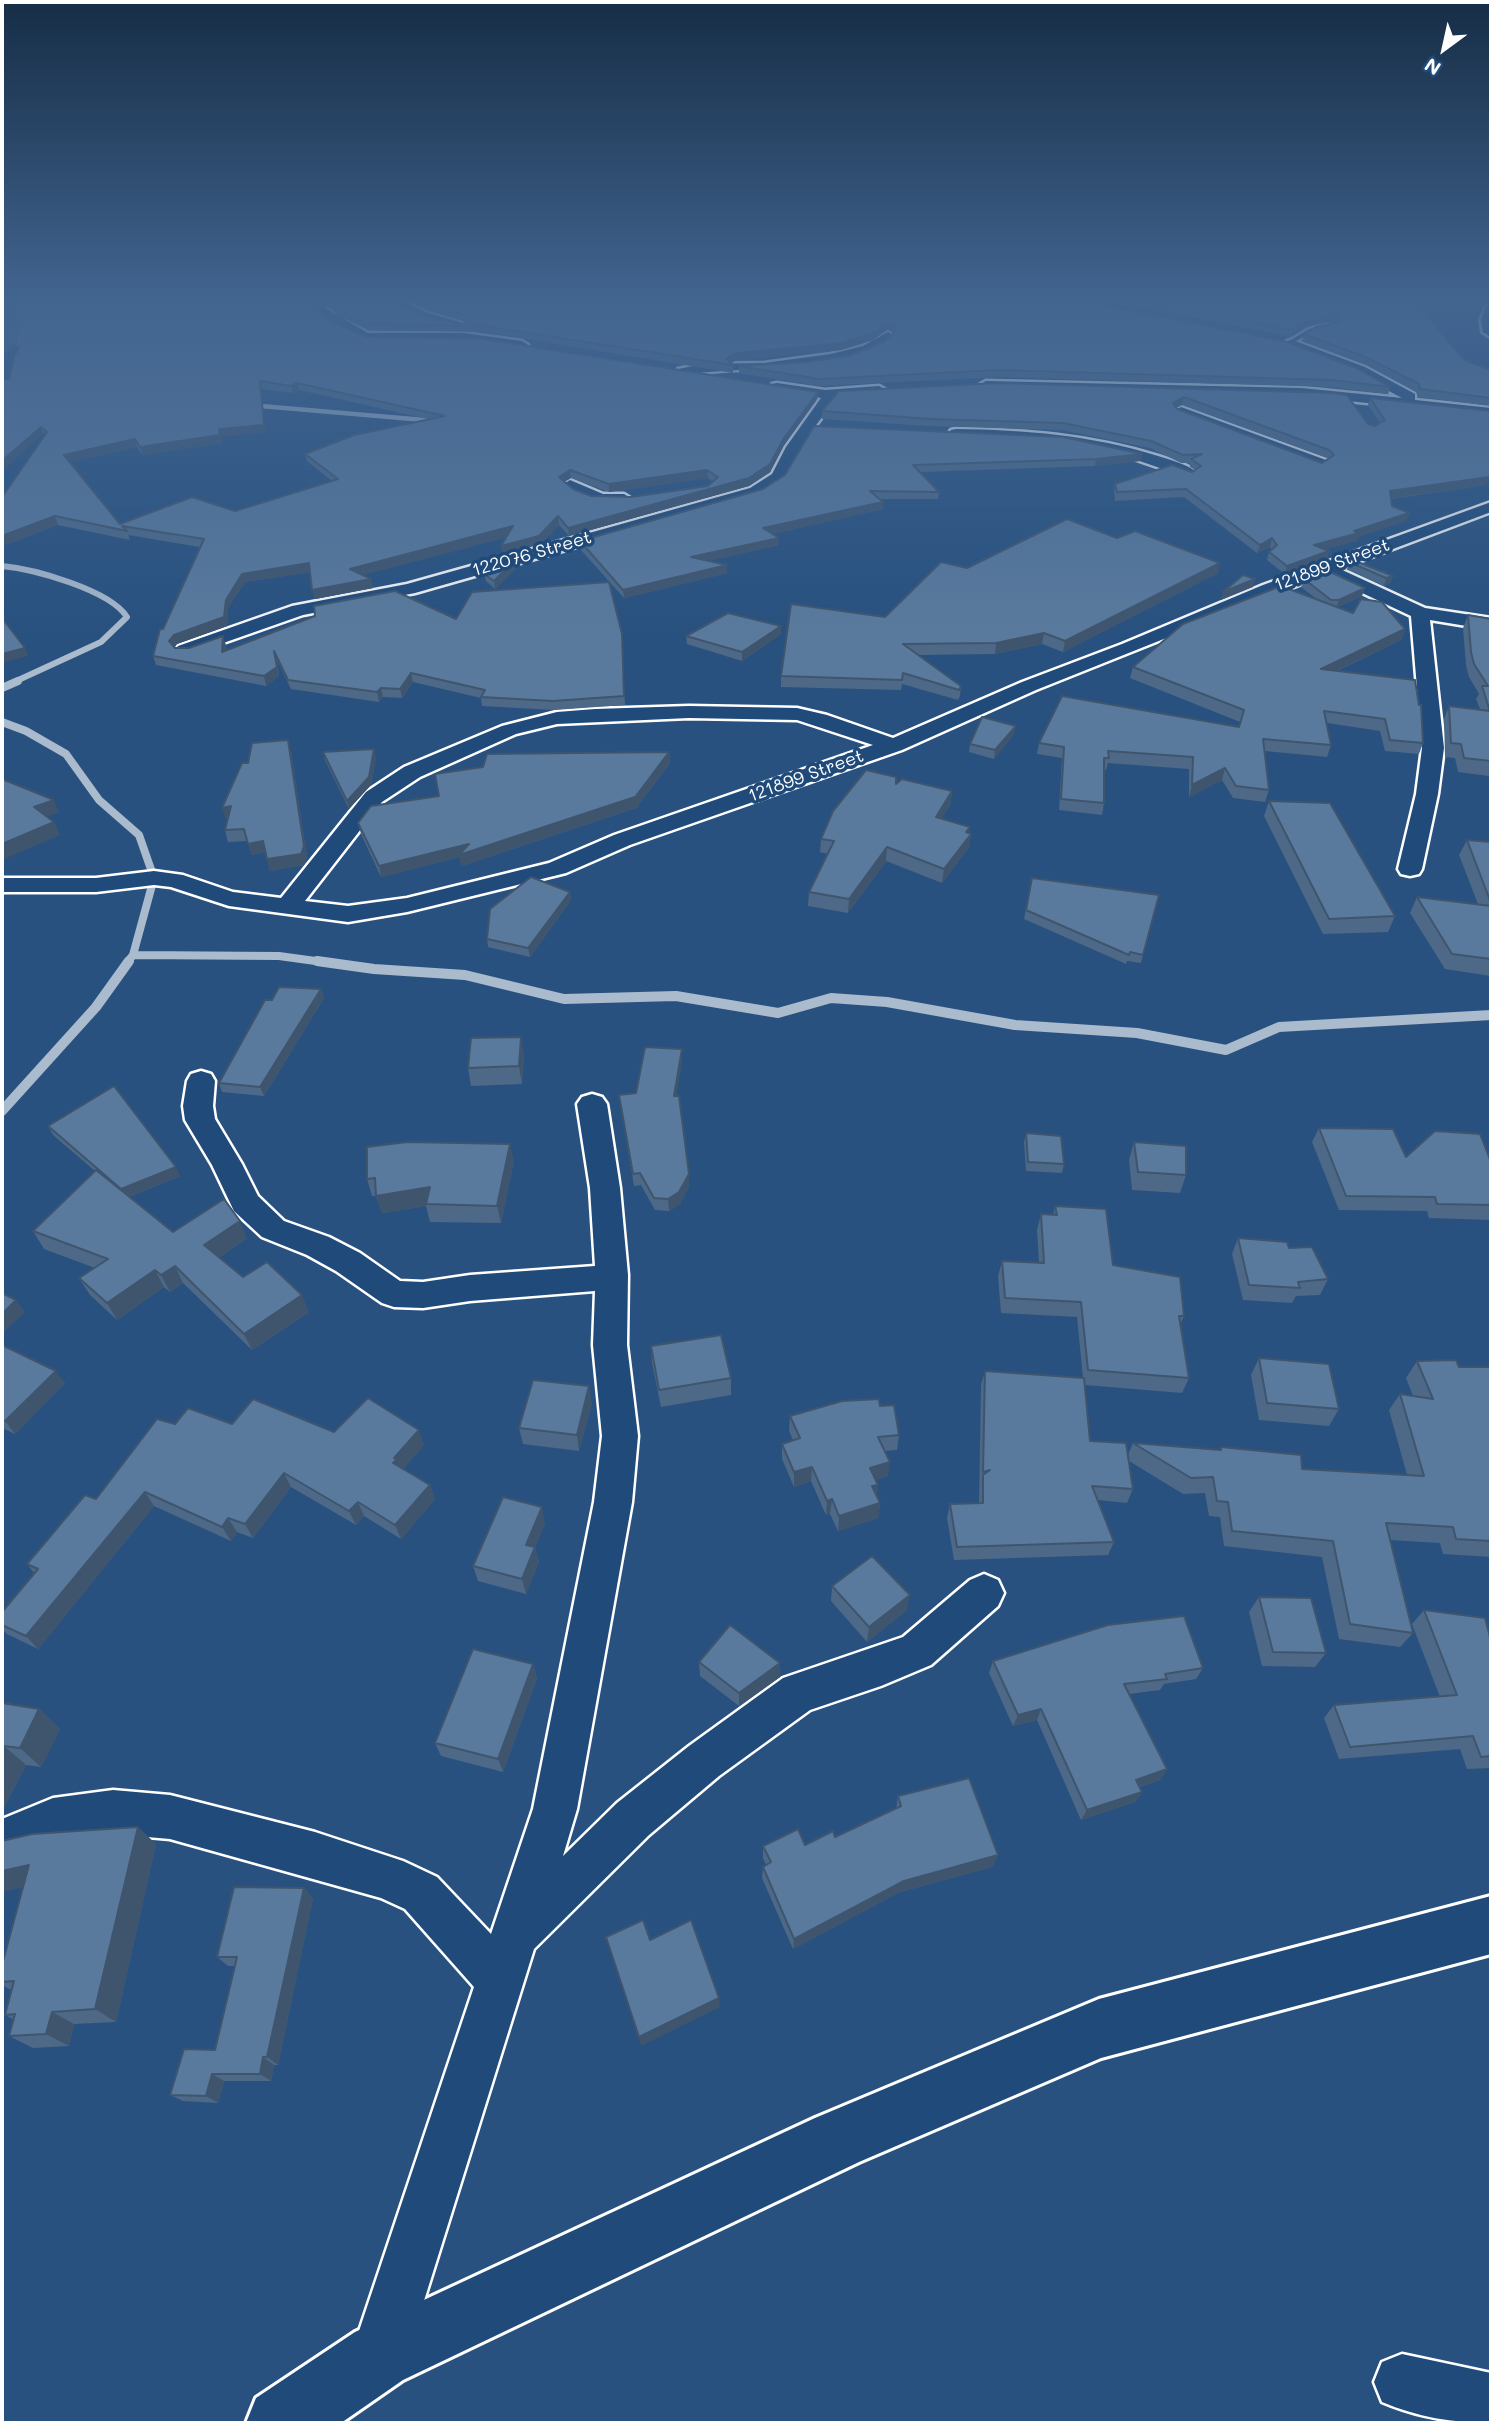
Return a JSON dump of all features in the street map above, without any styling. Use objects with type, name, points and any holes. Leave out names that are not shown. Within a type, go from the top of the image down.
[{"type":"main road","points":[[281,2423],[379,2357],[837,2140],[1099,2029],[1491,1925]]},
{"type":"street","name":"122076 Street","points":[[185,650],[299,610],[409,589],[756,491],[775,481],[787,467],[789,456],[821,414]]},
{"type":"street","points":[[1191,414],[1321,463]]},
{"type":"street","points":[[1195,433],[1246,415]]},
{"type":"street","points":[[942,433],[1062,437],[1144,454],[1189,473]]},
{"type":"street","points":[[722,483],[787,467]]},
{"type":"street","points":[[569,485],[600,499],[640,497]]},
{"type":"street","name":"121899 Street","points":[[2,885],[96,885],[154,878],[174,880],[229,899],[348,914],[371,912],[556,868],[622,840],[894,744],[1028,686],[1129,648],[1324,568],[1491,507]]},
{"type":"street","points":[[1324,568],[1420,613],[1491,624]]},
{"type":"street","points":[[1410,869],[1427,794],[1433,748],[1420,613]]},
{"type":"street","points":[[287,907],[374,797],[412,772],[485,738],[509,730],[557,718],[595,715],[690,712],[797,714],[894,744]]},
{"type":"street","points":[[201,1082],[198,1106],[200,1120],[227,1164],[245,1203],[274,1229],[318,1246],[348,1262],[394,1294],[423,1295],[611,1275]]},
{"type":"street","points":[[379,2357],[555,1808],[613,1502],[620,1436],[610,1345],[611,1275],[605,1188],[592,1104]]},
{"type":"street","points":[[513,1936],[633,1819],[704,1760],[798,1693],[821,1683],[859,1674],[917,1651],[984,1593]]},
{"type":"street","points":[[2,1841],[53,1820],[113,1812],[170,1817],[315,1855],[387,1877],[421,1894],[448,1920],[499,1980]]},
{"type":"street","points":[[1402,2382],[1491,2402]]},
{"type":"building","points":[[2,414],[263,414],[264,425],[219,429],[220,435],[140,447],[135,439],[64,455],[120,524],[192,497],[235,511],[338,479],[305,454],[354,435],[445,416],[437,414],[802,414],[784,438],[770,464],[749,478],[568,528],[558,516],[539,536],[501,546],[513,526],[350,569],[371,579],[312,590],[309,563],[242,574],[226,600],[224,617],[174,635],[169,641],[175,648],[189,648],[223,636],[222,652],[315,616],[314,606],[395,591],[456,619],[472,592],[609,582],[622,634],[624,696],[553,701],[481,697],[485,690],[411,673],[400,689],[381,688],[377,692],[288,680],[274,651],[277,667],[264,676],[153,656],[160,629],[163,629],[204,539],[122,526],[127,531],[55,516],[2,536],[2,497],[47,432],[41,427],[2,461]],"holes":[[[570,470],[609,484],[707,470],[718,477],[708,486],[631,497],[591,496],[573,489],[559,477]]]},
{"type":"building","points":[[865,414],[1191,414],[1322,463],[1334,455],[1329,450],[1231,414],[1361,414],[1368,424],[1375,426],[1385,420],[1381,414],[1491,414],[1491,475],[1390,491],[1392,506],[1409,513],[1354,531],[1359,533],[1314,545],[1329,551],[1287,566],[1269,552],[1277,545],[1272,538],[1260,545],[1186,489],[1117,492],[1115,484],[1172,465],[1192,472],[1201,466],[1191,459],[1202,454],[1183,455],[1151,441],[1063,423]]},
{"type":"building","points":[[814,426],[1063,437],[1142,454],[1096,459],[913,465],[939,492],[870,491],[883,502],[763,528],[779,538],[691,557],[727,565],[623,590],[580,541],[763,489],[785,475]]},
{"type":"building","points":[[1067,519],[1117,538],[1135,531],[1220,563],[1065,641],[1044,633],[996,643],[903,644],[961,686],[959,690],[903,673],[902,680],[781,676],[791,604],[885,617],[941,562],[967,568]]},
{"type":"building","points":[[516,559],[494,581],[484,574],[489,567]]},
{"type":"building","points":[[1353,560],[1393,576],[1386,578],[1349,562]]},
{"type":"building","points":[[1326,570],[1365,588],[1339,600],[1331,600],[1304,579]]},
{"type":"building","points":[[1243,575],[1255,579],[1223,592]]},
{"type":"building","points":[[1281,586],[1353,613],[1361,599],[1382,602],[1405,629],[1321,669],[1415,680],[1421,705],[1423,743],[1390,740],[1385,719],[1324,711],[1331,745],[1263,739],[1269,790],[1236,786],[1225,768],[1192,785],[1193,757],[1108,751],[1109,758],[1104,758],[1104,803],[1061,799],[1064,747],[1039,743],[1062,696],[1239,727],[1244,710],[1133,667],[1183,624]]},
{"type":"building","points":[[728,613],[781,626],[742,652],[686,636]]},
{"type":"building","points":[[1468,615],[1491,619],[1491,761],[1464,758],[1461,744],[1451,743],[1449,706],[1490,711],[1482,686],[1488,686],[1474,664],[1471,652]]},
{"type":"building","points":[[2,618],[25,648],[2,654]]},
{"type":"building","points":[[982,717],[1016,726],[995,750],[970,744]]},
{"type":"building","points":[[288,740],[304,846],[301,854],[267,859],[263,841],[248,844],[244,829],[225,830],[231,806],[222,808],[242,763],[248,763],[252,743]]},
{"type":"building","points":[[374,749],[369,777],[347,801],[323,752]]},
{"type":"building","points":[[669,752],[638,796],[459,855],[469,844],[379,866],[358,823],[371,806],[439,796],[435,774],[483,767],[487,754]]},
{"type":"building","points":[[866,770],[896,777],[896,784],[902,779],[952,791],[936,817],[970,827],[966,832],[971,834],[944,869],[887,847],[849,899],[809,892],[834,841],[821,839],[833,811]]},
{"type":"building","points":[[2,779],[54,800],[34,807],[54,822],[2,844]]},
{"type":"building","points":[[1269,801],[1330,803],[1395,916],[1329,919]]},
{"type":"building","points":[[1467,840],[1491,842],[1491,903]]},
{"type":"building","points":[[531,877],[570,892],[528,948],[487,939],[490,909]]},
{"type":"building","points":[[1032,878],[1159,895],[1143,955],[1130,952],[1129,955],[1026,910]]},
{"type":"building","points":[[1417,897],[1491,906],[1491,959],[1452,954]]},
{"type":"building","points":[[279,987],[321,989],[260,1087],[219,1083],[265,1000],[272,1000]]},
{"type":"building","points":[[521,1037],[519,1066],[468,1068],[471,1038]]},
{"type":"building","points":[[645,1047],[682,1049],[674,1096],[679,1096],[689,1174],[679,1192],[668,1199],[654,1198],[640,1173],[633,1174],[619,1095],[636,1093]]},
{"type":"building","points":[[114,1086],[176,1167],[121,1189],[48,1126]]},
{"type":"building","points":[[1319,1128],[1393,1129],[1406,1157],[1435,1131],[1480,1134],[1491,1162],[1491,1205],[1437,1204],[1435,1197],[1346,1196]]},
{"type":"building","points":[[1026,1133],[1061,1136],[1064,1164],[1028,1162]]},
{"type":"building","points":[[407,1142],[510,1144],[497,1206],[426,1204],[430,1187],[376,1196],[375,1178],[367,1179],[367,1147]]},
{"type":"building","points":[[1134,1142],[1186,1146],[1186,1175],[1138,1172]]},
{"type":"building","points":[[96,1170],[173,1232],[224,1199],[240,1221],[204,1245],[243,1277],[267,1262],[302,1295],[244,1334],[175,1266],[161,1275],[155,1270],[107,1303],[79,1278],[108,1259],[33,1231]]},
{"type":"building","points":[[1055,1206],[1106,1209],[1113,1265],[1180,1277],[1184,1316],[1179,1316],[1189,1378],[1088,1370],[1081,1302],[1005,1298],[1002,1261],[1044,1263],[1041,1214],[1057,1215]]},
{"type":"building","points":[[1238,1238],[1287,1242],[1289,1248],[1312,1247],[1328,1279],[1298,1282],[1300,1288],[1249,1285]]},
{"type":"building","points":[[2,1293],[16,1300],[2,1314]]},
{"type":"building","points":[[721,1335],[731,1378],[659,1390],[651,1346]]},
{"type":"building","points":[[2,1345],[56,1371],[5,1421],[2,1420]]},
{"type":"building","points":[[1259,1358],[1329,1364],[1339,1409],[1267,1403]]},
{"type":"building","points":[[1456,1360],[1459,1367],[1491,1367],[1491,1541],[1456,1539],[1453,1527],[1386,1523],[1413,1633],[1350,1624],[1333,1541],[1232,1531],[1228,1502],[1217,1501],[1213,1477],[1191,1478],[1133,1443],[1221,1450],[1221,1447],[1301,1455],[1302,1469],[1424,1476],[1400,1394],[1433,1399],[1417,1361]]},
{"type":"building","points":[[985,1371],[1084,1378],[1090,1441],[1126,1443],[1133,1489],[1092,1486],[1114,1542],[957,1547],[950,1504],[983,1503],[983,1475],[990,1470],[983,1472]]},
{"type":"building","points":[[533,1380],[589,1386],[577,1435],[519,1428]]},
{"type":"building","points":[[368,1398],[419,1430],[394,1458],[397,1459],[393,1463],[430,1485],[395,1525],[358,1502],[349,1511],[284,1473],[245,1524],[228,1518],[222,1527],[145,1492],[26,1636],[2,1625],[2,1612],[38,1569],[27,1564],[85,1495],[96,1499],[157,1419],[175,1424],[188,1408],[232,1424],[253,1399],[334,1432]]},
{"type":"building","points":[[879,1399],[880,1406],[894,1405],[899,1435],[878,1437],[890,1462],[870,1468],[878,1485],[872,1486],[880,1503],[839,1516],[832,1499],[827,1501],[812,1467],[794,1472],[782,1444],[800,1438],[790,1416],[842,1401]]},
{"type":"building","points":[[503,1497],[542,1507],[526,1545],[535,1547],[522,1579],[473,1566]]},
{"type":"building","points":[[872,1556],[910,1595],[869,1627],[832,1586]]},
{"type":"building","points":[[1259,1597],[1311,1598],[1326,1653],[1273,1652]]},
{"type":"building","points":[[1424,1610],[1485,1618],[1491,1641],[1491,1756],[1481,1757],[1473,1736],[1350,1747],[1334,1705],[1457,1695]]},
{"type":"building","points":[[1184,1616],[1203,1668],[1165,1674],[1167,1679],[1124,1684],[1167,1769],[1136,1780],[1142,1792],[1087,1810],[1041,1709],[1018,1715],[993,1661],[1108,1625]]},
{"type":"building","points":[[730,1625],[780,1663],[739,1693],[699,1662]]},
{"type":"building","points":[[473,1649],[533,1664],[498,1759],[435,1743]]},
{"type":"building","points":[[2,1703],[39,1709],[20,1748],[4,1746],[2,1750]]},
{"type":"building","points":[[969,1778],[998,1855],[904,1881],[794,1939],[763,1867],[771,1862],[763,1846],[798,1829],[805,1845],[833,1831],[835,1837],[901,1806],[898,1796]]},
{"type":"building","points":[[138,1827],[95,2009],[52,2012],[46,2034],[9,2036],[15,2014],[5,2015],[14,1981],[2,1982],[2,1965],[29,1865],[2,1871],[2,1841],[32,1834]]},
{"type":"building","points":[[234,1887],[304,1888],[267,2057],[263,2057],[260,2074],[212,2074],[206,2096],[170,2095],[184,2049],[215,2050],[237,1957],[217,1957]]},
{"type":"building","points":[[643,1920],[650,1940],[691,1920],[719,1998],[639,2037],[606,1937]]},
{"type":"waterway","points":[[356,414],[436,421]]},
{"type":"waterway","points":[[2,566],[33,571],[70,582],[105,598],[127,617],[101,642],[14,682]]},
{"type":"waterway","points":[[2,688],[18,681]]},
{"type":"waterway","points":[[2,722],[26,731],[66,754],[99,800],[139,835],[154,878],[133,955]]},
{"type":"waterway","points":[[127,963],[133,955]]},
{"type":"waterway","points":[[133,955],[279,956],[330,963]]},
{"type":"waterway","points":[[2,1111],[96,1007],[129,961]]},
{"type":"waterway","points":[[317,961],[374,969],[465,975],[564,999],[676,996],[778,1013],[831,998],[887,1002],[1015,1025],[1137,1033],[1226,1050],[1279,1027],[1491,1015]]}]
